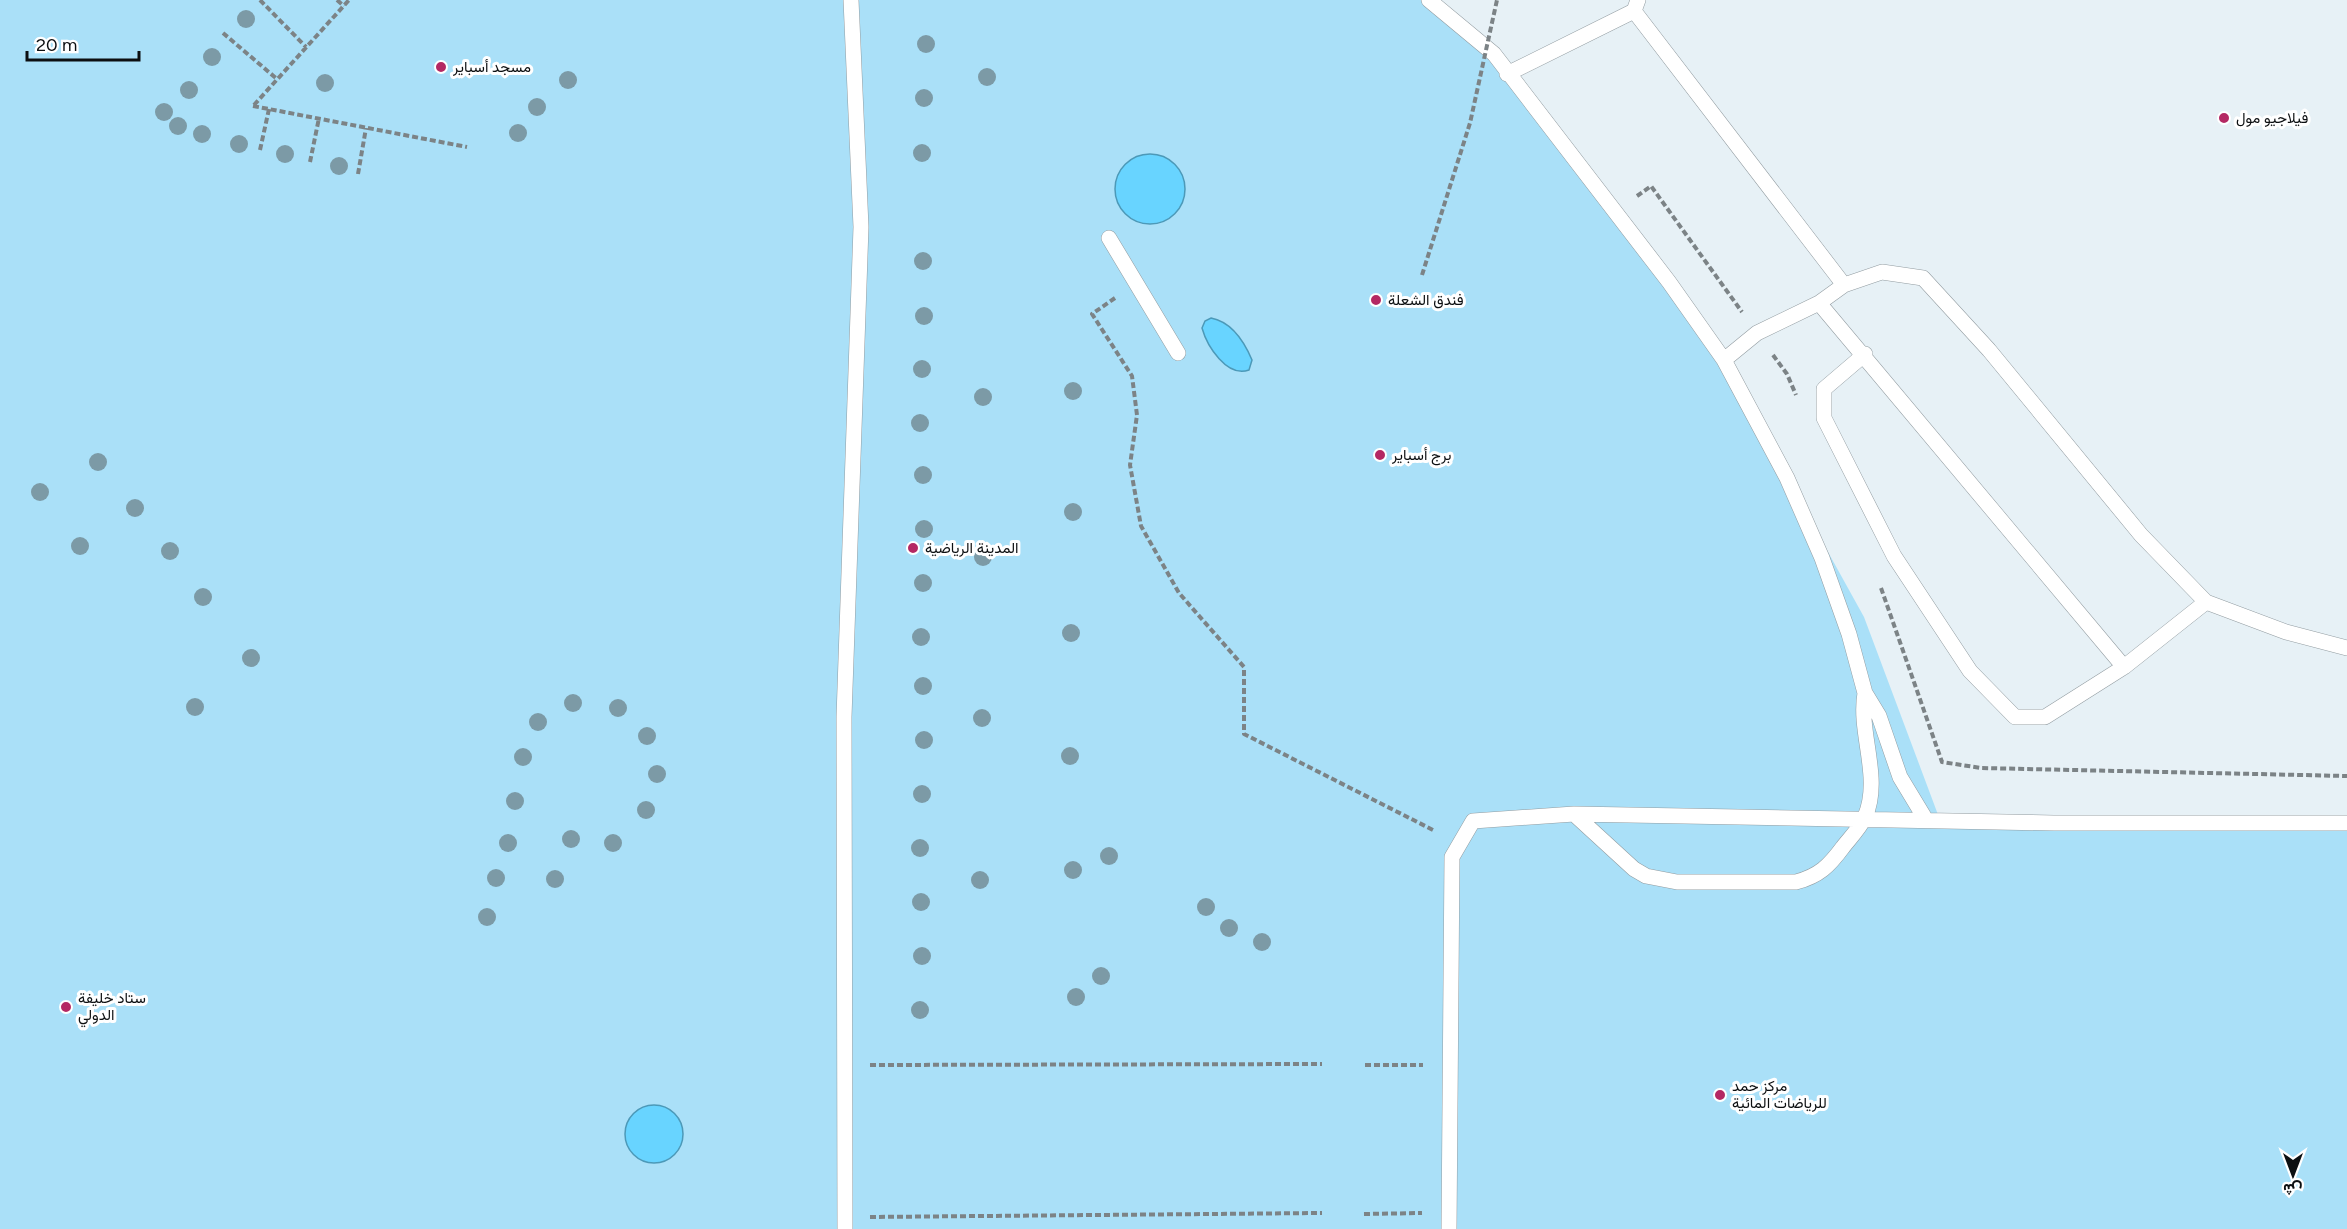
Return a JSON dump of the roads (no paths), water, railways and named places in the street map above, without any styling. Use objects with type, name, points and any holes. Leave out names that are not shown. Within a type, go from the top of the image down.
[{"type":"lane","points":[[845,1223],[844,717],[861,227],[851,0]]},
{"type":"lane","points":[[1429,0],[1494,54],[1507,74],[1669,282],[1724,360],[1787,478],[1822,558],[1849,634],[1865,693],[1879,716],[1903,784],[1926,820]]},
{"type":"lane","points":[[1507,74],[1636,5],[1844,285]]},
{"type":"lane","points":[[1109,238],[1179,353]]},
{"type":"lane","points":[[1724,360],[1757,333],[1819,303],[1844,285],[1882,272],[1923,278],[1989,350],[2141,535],[2206,602],[2286,632],[2347,648]]},
{"type":"lane","points":[[1819,303],[1865,354],[2124,667]]},
{"type":"lane","points":[[1865,354],[1824,389],[1824,418],[1893,556],[1970,671],[2015,717],[2045,717],[2124,667],[2206,602]]},
{"type":"lane","points":[[1574,814],[1634,869],[1646,876],[1677,882],[1796,882],[1811,878],[1829,866],[1864,819],[1871,793],[1869,762],[1862,720],[1865,693]]},
{"type":"lane","points":[[1449,1221],[1452,857],[1473,821],[1574,814],[1926,820],[2347,823]]},
{"type":"water","points":[[1150,154],[1163,157],[1175,164],[1182,176],[1185,189],[1182,202],[1175,214],[1163,221],[1150,224],[1137,221],[1125,214],[1118,202],[1115,189],[1118,176],[1125,164],[1137,157]]},
{"type":"water","points":[[1211,318],[1231,328],[1241,339],[1252,360],[1249,370],[1233,369],[1219,359],[1213,351],[1202,328],[1205,321]]},
{"type":"water","points":[[654,1105],[665,1107],[675,1113],[681,1123],[683,1134],[681,1145],[675,1155],[665,1161],[654,1163],[643,1161],[633,1155],[627,1145],[625,1134],[627,1123],[633,1113],[643,1107]]},
{"type":"place","name":"مسجد أسباير","points":[[441,67]]},
{"type":"place","name":"فيلاجيو مول","points":[[2224,118]]},
{"type":"place","name":"فندق الشعلة","points":[[1376,300]]},
{"type":"place","name":"برج أسباير","points":[[1380,455]]},
{"type":"place","name":"المدينة الرياضية","points":[[913,548]]},
{"type":"place","name":"ستاد خليفة الدولي","points":[[66,1007]]},
{"type":"place","name":"مركز حمد للرياضات المائية","points":[[1720,1095]]}]
